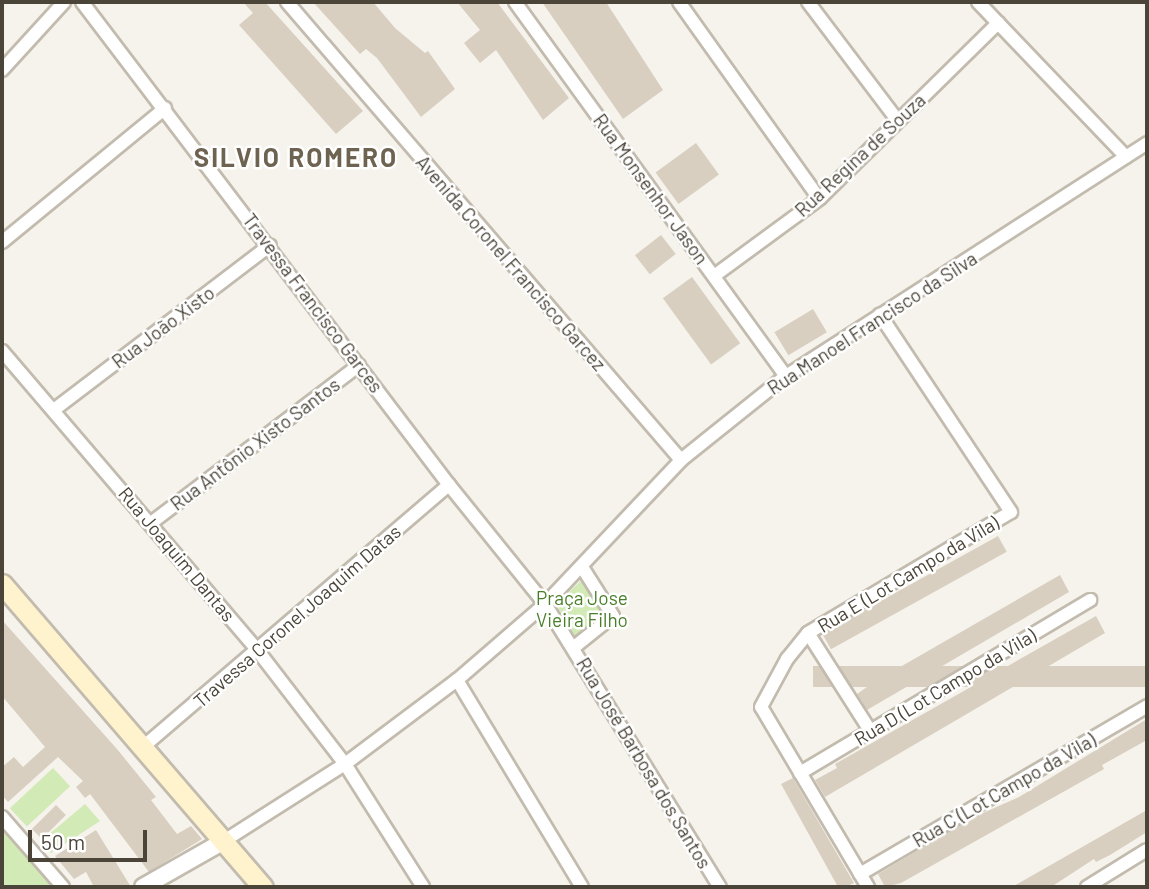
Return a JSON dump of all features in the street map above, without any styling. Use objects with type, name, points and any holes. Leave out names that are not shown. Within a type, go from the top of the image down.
[{"type":"main road","points":[[2,584],[263,887]]},
{"type":"street","points":[[2,71],[64,2]]},
{"type":"street","name":"Travessa Francisco Garces","points":[[82,2],[270,245],[449,485],[545,604]]},
{"type":"street","name":"Avenida Coronel Francisco Garcez","points":[[286,2],[681,460]]},
{"type":"street","name":"Rua Monsenhor Jason","points":[[515,2],[786,376]]},
{"type":"street","points":[[679,2],[820,198]]},
{"type":"street","points":[[808,2],[898,121]]},
{"type":"street","points":[[978,2],[1126,157]]},
{"type":"street","name":"Rua Regina de Souza","points":[[715,276],[820,198],[998,23]]},
{"type":"street","points":[[2,242],[165,108]]},
{"type":"street","name":"Rua Manoel Francisco da Silva","points":[[224,841],[345,764],[457,680],[545,604],[681,460],[786,376],[1147,143]]},
{"type":"street","name":"Rua João Xisto","points":[[55,409],[270,245]]},
{"type":"street","name":"Rua E (Lot Campo da Vila)","points":[[800,772],[761,707],[787,659],[808,633],[1011,512],[880,315]]},
{"type":"street","name":"Rua Joaquim Dantas","points":[[2,351],[55,409],[258,651],[345,764],[423,887]]},
{"type":"street","name":"Rua Antônio Xisto Santos","points":[[151,523],[359,365]]},
{"type":"street","name":"Travessa Coronel Joaquim Datas","points":[[143,747],[449,485]]},
{"type":"street","points":[[573,648],[613,616],[582,567]]},
{"type":"street","name":"Rua D (Lot Campo da Vila)","points":[[800,772],[1090,600]]},
{"type":"street","name":"Rua José Barbosa dos Santos","points":[[545,604],[718,887]]},
{"type":"street","points":[[808,633],[871,732]]},
{"type":"street","points":[[457,680],[582,887]]},
{"type":"street","name":"Rua C (Lot Campo da Vila)","points":[[860,874],[1147,706]]},
{"type":"street","points":[[800,772],[868,887]]},
{"type":"street","points":[[2,817],[63,887]]},
{"type":"street","points":[[143,887],[224,841]]},
{"type":"street","points":[[1087,887],[1147,850]]},
{"type":"green space","name":"Praça Jose Vieira Filho","points":[[585,577],[608,615],[577,640],[556,604]]},
{"type":"green space","points":[[53,768],[70,786],[27,827],[10,808]]},
{"type":"green space","points":[[85,804],[100,821],[51,853],[40,842]]},
{"type":"green space","points":[[2,825],[59,887],[2,887]]},
{"type":"building","points":[[243,2],[265,2],[363,111],[336,134],[239,25],[253,13]]},
{"type":"building","points":[[313,2],[373,2],[395,28],[425,53],[428,51],[455,89],[421,117],[377,58],[366,49],[360,54]]},
{"type":"building","points":[[457,2],[497,2],[569,98],[543,120],[496,50],[480,63],[464,43],[480,30]]},
{"type":"building","points":[[542,2],[606,2],[663,90],[623,119]]},
{"type":"building","points":[[696,143],[719,175],[678,204],[656,172]]},
{"type":"building","points":[[661,235],[676,254],[650,274],[635,255]]},
{"type":"building","points":[[692,277],[740,343],[711,364],[663,298]]},
{"type":"building","points":[[813,309],[827,332],[788,355],[774,332]]},
{"type":"building","points":[[998,536],[1007,552],[831,649],[822,633]]},
{"type":"building","points":[[1060,575],[1069,592],[867,710],[857,694],[874,682]]},
{"type":"building","points":[[1096,616],[1105,633],[825,797],[815,780],[837,768],[835,764]]},
{"type":"building","points":[[2,620],[117,749],[156,797],[151,800],[177,834],[191,826],[202,839],[149,872],[90,794],[85,798],[76,787],[83,781],[58,757],[8,802],[2,795],[2,767],[14,757],[23,767],[45,747],[2,696]]},
{"type":"building","points":[[813,666],[1147,666],[1147,687],[813,687]]},
{"type":"building","points":[[1147,719],[1147,740],[1102,765],[1104,769],[901,883],[885,887],[878,874],[976,816],[1019,797]]},
{"type":"building","points":[[793,778],[854,883],[838,887],[781,784]]},
{"type":"building","points":[[56,805],[66,815],[42,839],[32,829]]},
{"type":"building","points":[[1147,810],[1147,832],[1110,855],[1096,862],[1094,859],[1051,887],[1012,887]]},
{"type":"building","points":[[96,830],[131,887],[94,887],[86,872],[74,879],[55,856]]},
{"type":"district","name":"SILVIO ROMERO","points":[[296,157]]}]
